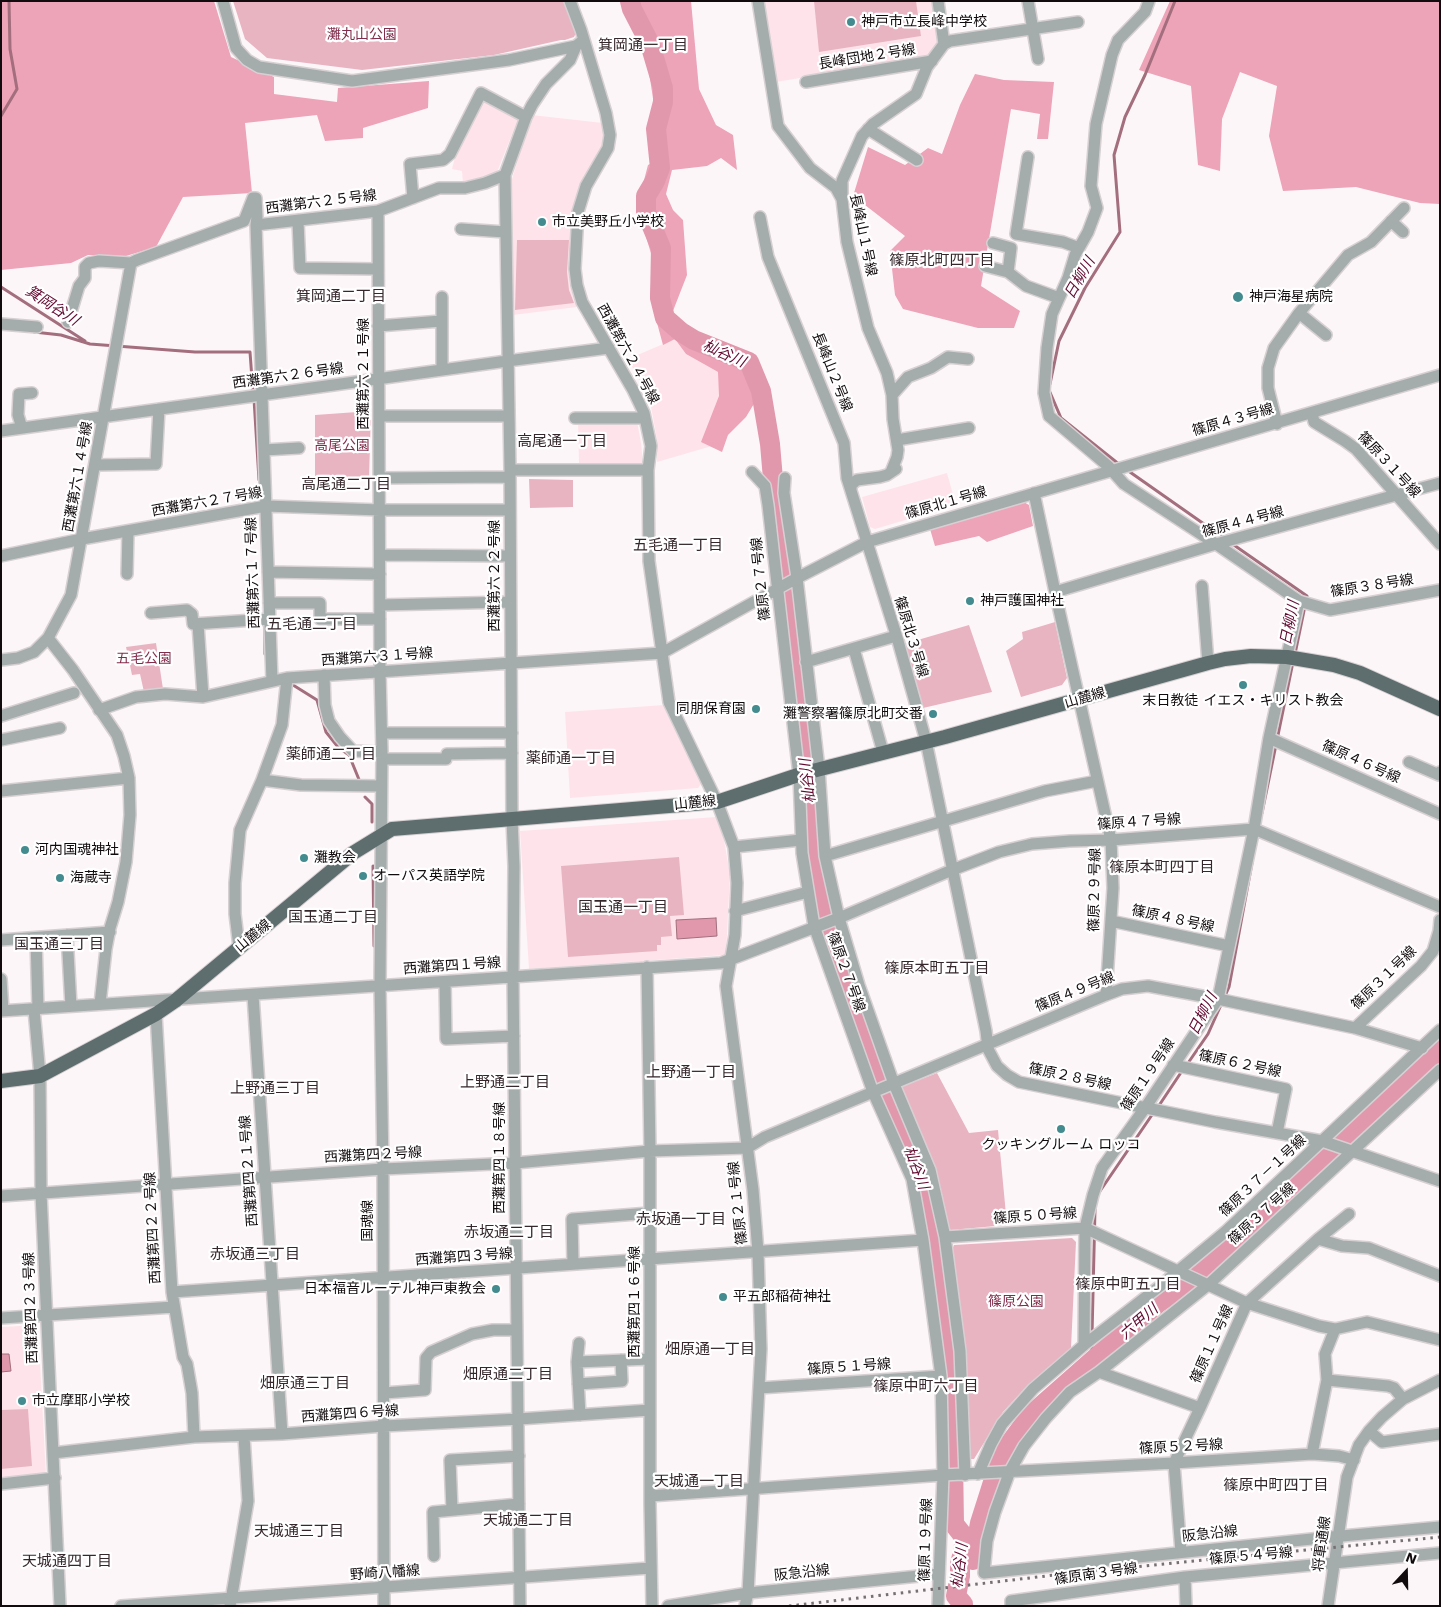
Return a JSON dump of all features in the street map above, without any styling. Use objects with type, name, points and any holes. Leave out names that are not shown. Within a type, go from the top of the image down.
[{"type":"main road","name":"山麓線","points":[[1,1080],[40,1076],[156,1014],[353,853],[392,828],[717,802],[818,769],[1208,663],[1251,656],[1287,656],[1322,661],[1351,670],[1440,708]]},
{"type":"street","points":[[223,1],[236,48],[247,60],[259,67],[352,82],[509,60],[580,43]]},
{"type":"street","name":"西灘第六２４号線","points":[[570,1],[580,43],[606,113],[610,135],[608,148],[586,186],[578,212],[575,269],[582,302],[633,390],[645,418],[651,446],[648,470],[650,561],[669,702],[717,802]]},
{"type":"street","name":"長峰山１号線","points":[[758,1],[778,126],[810,168],[836,188],[842,199],[847,242],[868,328],[887,373],[900,440],[897,458],[891,472],[880,477],[857,480],[852,485],[851,491]]},
{"type":"street","points":[[938,1],[944,44]]},
{"type":"street","points":[[1028,1],[1038,58]]},
{"type":"street","name":"篠原３８号線","points":[[1150,1],[1145,12],[1118,40],[1112,56],[1096,124],[1091,186],[1097,208],[1052,314],[1047,348],[1044,394],[1049,416],[1113,470],[1124,484],[1218,544],[1299,601],[1330,610],[1440,590]]},
{"type":"street","points":[[842,199],[842,180],[862,136],[873,124],[916,94],[927,67],[944,44],[950,41],[1078,22]]},
{"type":"street","points":[[505,175],[526,117],[546,84],[570,60],[580,43]]},
{"type":"street","name":"長峰団地２号線","points":[[806,82],[932,61]]},
{"type":"street","points":[[413,198],[410,164],[443,160],[450,154],[482,94],[526,117]]},
{"type":"street","points":[[868,129],[917,160]]},
{"type":"street","points":[[1028,157],[1016,234],[1063,242],[1079,248]]},
{"type":"street","name":"西灘第六２５号線","points":[[256,225],[378,211],[439,188],[466,188],[505,175]]},
{"type":"street","name":"西灘第六２２号線","points":[[505,175],[514,866],[513,977]]},
{"type":"street","name":"西灘第六１７号線","points":[[131,263],[244,221],[253,198],[256,198],[272,681]]},
{"type":"street","points":[[1277,424],[1268,388],[1268,368],[1274,348],[1299,313],[1348,255],[1371,242],[1404,208]]},
{"type":"street","name":"西灘第六２１号線","points":[[378,211],[380,672],[382,733],[380,836]]},
{"type":"street","name":"長峰山２号線","points":[[760,216],[768,257],[844,443],[847,478],[866,542]]},
{"type":"street","points":[[298,221],[300,268],[378,269]]},
{"type":"street","points":[[1391,221],[1403,232]]},
{"type":"street","points":[[462,230],[505,232]]},
{"type":"street","points":[[993,243],[1011,248],[1008,272]]},
{"type":"street","points":[[68,322],[79,286],[85,278],[85,267],[89,263],[99,261],[131,263]]},
{"type":"street","name":"西灘第六１４号線","points":[[1,660],[18,658],[34,652],[48,638],[71,596],[131,263]]},
{"type":"street","points":[[985,266],[1008,272],[1026,286],[1059,298]]},
{"type":"street","points":[[442,297],[442,370]]},
{"type":"street","points":[[1299,313],[1326,335]]},
{"type":"street","points":[[378,326],[441,321]]},
{"type":"street","points":[[1,324],[36,327]]},
{"type":"street","name":"西灘第六２６号線","points":[[1,431],[609,348]]},
{"type":"street","points":[[892,401],[908,377],[931,368],[948,357],[968,359]]},
{"type":"street","name":"篠原４３号線","points":[[1034,493],[1312,414],[1440,375]]},
{"type":"street","points":[[22,428],[18,416],[19,394],[32,393]]},
{"type":"street","points":[[96,465],[156,464],[159,409]]},
{"type":"street","name":"篠原３１号線","points":[[1312,414],[1314,422],[1345,440],[1356,450],[1440,544]]},
{"type":"street","points":[[379,416],[508,416]]},
{"type":"street","points":[[575,418],[645,418]]},
{"type":"street","points":[[900,440],[969,428]]},
{"type":"street","points":[[264,450],[299,448]]},
{"type":"street","points":[[379,478],[648,470]]},
{"type":"street","name":"篠原２７号線","points":[[752,472],[765,486],[800,774],[801,840],[814,926],[873,1092],[912,1179],[934,1312],[941,1376],[943,1475]]},
{"type":"street","name":"篠原２７号線","points":[[785,478],[784,493],[806,662],[818,769],[825,856],[839,918],[860,985],[894,1084],[930,1170],[945,1237],[960,1351],[965,1475]]},
{"type":"street","name":"篠原４４号線","points":[[1055,592],[1440,482]]},
{"type":"street","name":"篠原北１号線","points":[[662,653],[866,542],[1034,493]]},
{"type":"street","name":"篠原２９号線","points":[[1034,493],[1111,840],[1114,888],[1106,995]]},
{"type":"street","name":"西灘第六２７号線","points":[[1,556],[82,539],[266,506],[380,510],[510,510]]},
{"type":"street","points":[[127,574],[128,531]]},
{"type":"street","name":"篠原北３号線","points":[[866,542],[896,636],[926,741]]},
{"type":"street","points":[[380,555],[510,556]]},
{"type":"street","points":[[268,572],[380,574]]},
{"type":"street","points":[[1202,586],[1208,663]]},
{"type":"street","name":"篠原１９号線","points":[[1084,1344],[1086,1228],[1093,1195],[1102,1168],[1146,1109],[1218,999],[1229,946],[1258,831],[1270,738],[1299,601]]},
{"type":"street","points":[[380,605],[510,602]]},
{"type":"street","points":[[269,603],[320,603],[320,619],[380,619]]},
{"type":"street","points":[[150,613],[187,610],[192,614],[193,624],[270,619]]},
{"type":"street","points":[[198,624],[203,697]]},
{"type":"street","points":[[806,662],[896,636]]},
{"type":"street","points":[[48,638],[73,670],[117,735],[129,778],[130,815],[126,862],[110,932],[100,1004]]},
{"type":"street","points":[[854,649],[883,752]]},
{"type":"street","name":"西灘第六３１号線","points":[[99,710],[136,697],[165,694],[203,697],[287,678],[662,653]]},
{"type":"street","points":[[324,675],[325,705],[329,721],[353,752],[446,759],[447,754],[512,753]]},
{"type":"street","points":[[239,948],[235,914],[235,891],[240,830],[262,780],[282,725],[287,678]]},
{"type":"street","points":[[1,716],[74,693]]},
{"type":"street","points":[[1,740],[60,728]]},
{"type":"street","points":[[382,733],[512,733]]},
{"type":"street","name":"篠原４６号線","points":[[1270,738],[1440,814]]},
{"type":"street","name":"篠原２８号線","points":[[926,741],[987,1044],[991,1058],[1007,1076],[1019,1082],[1146,1109],[1322,1141],[1353,1151]]},
{"type":"street","points":[[1409,762],[1438,775],[1440,772]]},
{"type":"street","points":[[1,791],[129,778]]},
{"type":"street","points":[[262,780],[311,785],[381,786]]},
{"type":"street","points":[[825,856],[1045,792],[1097,781]]},
{"type":"street","name":"篠原２１号線","points":[[717,802],[734,847],[737,883],[734,935],[726,986],[753,1190],[758,1252],[761,1349],[748,1593],[745,1606]]},
{"type":"street","name":"篠原４７号線","points":[[814,926],[839,918],[999,852],[1032,844],[1258,831],[1440,906]]},
{"type":"street","name":"国魂線","points":[[380,836],[384,1606]]},
{"type":"street","points":[[734,847],[801,840]]},
{"type":"street","points":[[735,911],[808,892]]},
{"type":"street","name":"篠原３１号線","points":[[1355,1028],[1421,966],[1433,951],[1440,920]]},
{"type":"street","name":"篠原４８号線","points":[[1111,921],[1229,946]]},
{"type":"street","points":[[731,960],[814,926]]},
{"type":"street","points":[[1,940],[110,932]]},
{"type":"street","points":[[67,935],[71,1006]]},
{"type":"street","name":"西灘第四２３号線","points":[[36,938],[36,1009],[40,1076],[46,1315],[60,1606]]},
{"type":"street","name":"西灘第四１号線","points":[[2,1011],[721,963],[731,960]]},
{"type":"street","name":"西灘第四１６号線","points":[[647,968],[651,1259],[650,1568],[652,1606]]},
{"type":"street","name":"西灘第四１８号線","points":[[513,977],[520,1606]]},
{"type":"street","points":[[1,979],[2,1011]]},
{"type":"street","points":[[445,982],[446,1040],[514,1036]]},
{"type":"street","name":"篠原４９号線","points":[[873,1092],[1106,995],[1122,989],[1148,986],[1231,1001],[1355,1028],[1422,1048]]},
{"type":"street","name":"西灘第四２１号線","points":[[253,995],[282,1434]]},
{"type":"street","name":"西灘第四２２号線","points":[[156,1014],[172,1292],[183,1357],[187,1364],[192,1393],[194,1438]]},
{"type":"street","name":"篠原３７－１号線","points":[[1084,1344],[1225,1232],[1440,1030]]},
{"type":"street","name":"篠原６２号線","points":[[1175,1066],[1286,1088],[1278,1133]]},
{"type":"street","name":"篠原３７号線","points":[[1099,1372],[1208,1285],[1440,1070]]},
{"type":"street","points":[[747,1148],[765,1137],[873,1092]]},
{"type":"street","name":"西灘第四２号線","points":[[1,1196],[383,1169],[516,1163],[650,1151],[747,1148]]},
{"type":"street","points":[[1353,1151],[1440,1181]]},
{"type":"street","points":[[573,1264],[572,1219],[650,1213]]},
{"type":"street","name":"篠原１１号線","points":[[1174,1463],[1247,1303],[1318,1239],[1349,1214]]},
{"type":"street","name":"篠原５０号線","points":[[945,1237],[1086,1228],[1208,1285]]},
{"type":"street","points":[[1318,1239],[1342,1246],[1369,1248],[1440,1276]]},
{"type":"street","points":[[758,1252],[923,1240]]},
{"type":"street","name":"西灘第四３号線","points":[[172,1292],[758,1252]]},
{"type":"street","points":[[1208,1285],[1247,1303],[1319,1326],[1335,1329],[1367,1322],[1440,1340]]},
{"type":"street","points":[[1,1318],[174,1307]]},
{"type":"street","points":[[1312,1454],[1327,1380],[1325,1354],[1335,1329]]},
{"type":"street","points":[[384,1393],[425,1390],[426,1358],[431,1352],[472,1334],[493,1330],[517,1330]]},
{"type":"street","points":[[579,1343],[578,1384],[580,1415]]},
{"type":"street","points":[[650,1496],[754,1487],[978,1474],[990,1444],[1002,1424],[1033,1388],[1084,1344]]},
{"type":"street","points":[[578,1362],[650,1359]]},
{"type":"street","points":[[578,1384],[622,1381],[620,1360]]},
{"type":"street","points":[[1010,1471],[1024,1446],[1046,1418],[1070,1392],[1099,1372],[1200,1408]]},
{"type":"street","name":"篠原５１号線","points":[[759,1388],[941,1376]]},
{"type":"street","points":[[1327,1380],[1388,1386],[1394,1388],[1403,1399]]},
{"type":"street","name":"将軍通線","points":[[1328,1606],[1347,1477],[1359,1445],[1382,1417],[1403,1399],[1440,1380]]},
{"type":"street","name":"西灘第四６号線","points":[[53,1453],[194,1438],[650,1410]]},
{"type":"street","points":[[1369,1431],[1382,1442],[1440,1434]]},
{"type":"street","points":[[231,1602],[248,1501],[244,1436]]},
{"type":"street","name":"篠原５２号線","points":[[978,1474],[1312,1454],[1340,1456],[1354,1460]]},
{"type":"street","points":[[452,1510],[450,1460],[519,1456]]},
{"type":"street","points":[[1174,1463],[1182,1552]]},
{"type":"street","name":"阪急沿線","points":[[1010,1471],[987,1541],[984,1573],[1440,1527]]},
{"type":"street","name":"篠原１９号線","points":[[938,1606],[943,1475]]},
{"type":"street","points":[[1,1484],[55,1478]]},
{"type":"street","points":[[434,1556],[433,1512],[519,1504]]},
{"type":"street","name":"篠原５４号線","points":[[1185,1576],[1440,1553]]},
{"type":"street","name":"野崎八幡線","points":[[121,1606],[231,1602],[383,1588],[650,1568]]},
{"type":"street","name":"阪急沿線","points":[[668,1606],[748,1593],[939,1574]]},
{"type":"street","points":[[1185,1576],[1186,1606]]},
{"type":"street","name":"篠原南３号線","points":[[1011,1603],[1185,1576]]},
{"type":"shaded area","points":[[1,1],[214,1],[231,57],[274,77],[274,94],[337,102],[338,88],[429,81],[428,108],[363,128],[363,138],[325,141],[317,115],[245,123],[252,193],[183,197],[156,247],[126,256],[88,255],[71,263],[1,270]]},
{"type":"shaded area","points":[[623,1],[691,1],[699,89],[716,125],[733,135],[737,170],[721,158],[707,166],[672,170],[666,194],[673,210],[683,220],[687,275],[671,316],[670,331],[689,344],[713,341],[741,351],[753,369],[755,402],[746,417],[728,435],[722,452],[701,442],[719,396],[718,372],[686,354],[675,339],[663,345],[650,297],[653,260],[637,207],[648,165],[664,157],[663,140],[659,138],[647,59]]},
{"type":"shaded area","name":"神戸市立長峰中学校","points":[[762,1],[934,1],[941,43],[932,56],[776,82]]},
{"type":"shaded area","points":[[1170,1],[1440,1],[1440,204],[1420,203],[1356,187],[1283,191],[1269,136],[1277,86],[1240,72],[1222,119],[1220,171],[1198,165],[1191,86],[1139,70]]},
{"type":"shaded area","points":[[975,74],[1004,80],[1054,82],[1048,139],[1037,139],[1040,114],[1011,109],[981,286],[1020,311],[1014,328],[978,328],[903,309],[895,295],[890,251],[905,236],[865,205],[854,193],[868,147],[905,165],[928,148],[942,154],[960,105]]},
{"type":"shaded area","points":[[484,99],[519,117],[497,172],[481,181],[463,184],[462,171],[452,169],[455,157]]},
{"type":"shaded area","name":"市立美野丘小学校","points":[[532,115],[603,123],[605,137],[603,146],[578,191],[573,212],[569,271],[570,286],[577,307],[513,315],[511,182]]},
{"type":"shaded area","points":[[675,339],[686,354],[718,372],[727,403],[712,446],[657,462],[657,440],[650,401],[628,359]]},
{"type":"shaded area","points":[[578,421],[637,421],[643,463],[579,463]]},
{"type":"shaded area","points":[[947,473],[956,505],[875,529],[870,527],[862,497]]},
{"type":"shaded area","points":[[1022,501],[1029,505],[1033,526],[987,542],[979,536],[935,546],[930,529]]},
{"type":"shaded area","points":[[664,705],[702,783],[698,788],[570,798],[565,712]]},
{"type":"shaded area","points":[[716,817],[722,829],[730,874],[726,955],[529,969],[520,831]]},
{"type":"shaded area","points":[[716,918],[717,936],[677,939],[676,920]]},
{"type":"shaded area","name":"市立摩耶小学校","points":[[38,1325],[46,1475],[1,1480],[1,1327]]},
{"type":"shaded area","points":[[1,1354],[9,1354],[11,1371],[1,1372]]},
{"type":"green space","name":"灘丸山公園","points":[[233,1],[567,1],[576,33],[574,37],[565,40],[494,55],[362,70],[267,58],[245,39]]},
{"type":"green space","points":[[814,1],[916,1],[921,36],[819,52]]},
{"type":"green space","points":[[517,240],[569,240],[567,272],[569,290],[574,303],[515,310]]},
{"type":"green space","name":"高尾公園","points":[[371,411],[369,478],[315,477],[315,415]]},
{"type":"green space","points":[[529,479],[573,480],[573,507],[530,508]]},
{"type":"green space","points":[[1055,622],[1067,678],[1062,685],[1021,697],[1006,651],[1023,639],[1022,632]]},
{"type":"green space","points":[[969,625],[992,692],[923,708],[904,644]]},
{"type":"green space","name":"五毛公園","points":[[156,643],[163,689],[144,692],[140,674],[132,675],[126,647]]},
{"type":"green space","points":[[679,857],[684,915],[670,916],[672,936],[661,937],[661,945],[657,945],[657,951],[568,957],[561,866]]},
{"type":"green space","points":[[937,1073],[969,1133],[998,1130],[1007,1225],[951,1230],[947,1227],[901,1092],[903,1086]]},
{"type":"green space","name":"篠原公園","points":[[1072,1238],[1076,1242],[1071,1348],[1068,1353],[1027,1386],[1003,1412],[974,1459],[971,1459],[968,1455],[952,1250],[954,1245]]},
{"type":"green space","points":[[28,1409],[32,1466],[1,1469],[1,1410]]},
{"type":"waterway","name":"箕岡谷川","points":[[1,116],[17,89],[10,49],[9,1]]},
{"type":"waterway","name":"杣谷川","points":[[630,1],[632,9],[650,44],[663,88],[663,102],[656,129],[660,168],[646,196],[646,212],[661,248],[660,298],[665,318],[694,340],[749,362],[761,391],[770,444],[795,657],[809,786],[812,842],[823,909],[846,989],[877,1076],[924,1186],[932,1222],[952,1393],[954,1524],[965,1538],[956,1596],[963,1604]]},
{"type":"waterway","name":"日柳川","points":[[1050,384],[1059,341],[1085,288],[1120,232],[1114,155],[1125,117],[1145,75],[1175,1]]},
{"type":"waterway","name":"箕岡谷川","points":[[1,287],[85,341]]},
{"type":"waterway","points":[[34,332],[61,335],[90,344],[195,352],[250,352],[253,393]]},
{"type":"waterway","name":"日柳川","points":[[1049,390],[1061,418],[1120,465]]},
{"type":"waterway","points":[[254,399],[259,480]]},
{"type":"waterway","name":"日柳川","points":[[1127,470],[1224,538]]},
{"type":"waterway","name":"日柳川","points":[[1231,543],[1307,596],[1307,600]]},
{"type":"waterway","name":"日柳川","points":[[1295,654],[1305,606]]},
{"type":"waterway","points":[[265,626],[265,654]]},
{"type":"waterway","name":"日柳川","points":[[1262,813],[1293,662]]},
{"type":"waterway","points":[[293,685],[317,700],[326,732],[338,747],[349,755],[360,782]]},
{"type":"waterway","points":[[365,797],[372,804],[372,822]]},
{"type":"waterway","name":"日柳川","points":[[1186,1066],[1208,1034],[1229,987],[1252,863]]},
{"type":"waterway","points":[[373,866],[374,946]]},
{"type":"waterway","name":"六甲川","points":[[973,1560],[980,1523],[1002,1454],[1031,1415],[1158,1303],[1183,1286],[1277,1204],[1440,1049]]},
{"type":"waterway","name":"日柳川","points":[[1158,1107],[1182,1071]]},
{"type":"waterway","name":"日柳川","points":[[1098,1194],[1154,1112]]},
{"type":"waterway","name":"日柳川","points":[[1092,1335],[1095,1209]]},
{"type":"waterway","name":"日柳川","points":[[1092,1344],[1092,1362]]},
{"type":"railway","points":[[789,1606],[1072,1573],[1440,1537]]},
{"type":"place","name":"神戸市立長峰中学校","points":[[851,22]]},
{"type":"place","name":"市立美野丘小学校","points":[[542,222]]},
{"type":"place","name":"神戸海星病院","points":[[1238,297]]},
{"type":"place","name":"神戸護国神社","points":[[970,601]]},
{"type":"place","name":"末日教徒 イエス・キリスト教会","points":[[1243,685]]},
{"type":"place","name":"同朋保育園","points":[[756,709]]},
{"type":"place","name":"灘警察署篠原北町交番","points":[[933,714]]},
{"type":"place","name":"河内国魂神社","points":[[25,850]]},
{"type":"place","name":"灘教会","points":[[304,858]]},
{"type":"place","name":"オーパス英語学院","points":[[363,876]]},
{"type":"place","name":"海蔵寺","points":[[60,878]]},
{"type":"place","name":"クッキングルーム ロッコ","points":[[1061,1129]]},
{"type":"place","name":"日本福音ルーテル神戸東教会","points":[[496,1289]]},
{"type":"place","name":"平五郎稲荷神社","points":[[723,1297]]},
{"type":"place","name":"市立摩耶小学校","points":[[22,1401]]},
{"type":"district","name":"箕岡通一丁目","points":[[643,46]]},
{"type":"district","name":"篠原北町四丁目","points":[[942,261]]},
{"type":"district","name":"箕岡通二丁目","points":[[341,297]]},
{"type":"district","name":"高尾通一丁目","points":[[562,442]]},
{"type":"district","name":"高尾通二丁目","points":[[346,485]]},
{"type":"district","name":"五毛通一丁目","points":[[678,546]]},
{"type":"district","name":"五毛通二丁目","points":[[312,625]]},
{"type":"district","name":"薬師通二丁目","points":[[331,755]]},
{"type":"district","name":"薬師通一丁目","points":[[571,759]]},
{"type":"district","name":"篠原本町四丁目","points":[[1162,868]]},
{"type":"district","name":"国玉通一丁目","points":[[623,908]]},
{"type":"district","name":"国玉通二丁目","points":[[333,918]]},
{"type":"district","name":"国玉通三丁目","points":[[59,945]]},
{"type":"district","name":"篠原本町五丁目","points":[[937,969]]},
{"type":"district","name":"上野通一丁目","points":[[691,1073]]},
{"type":"district","name":"上野通二丁目","points":[[505,1083]]},
{"type":"district","name":"上野通三丁目","points":[[275,1089]]},
{"type":"district","name":"赤坂通一丁目","points":[[681,1220]]},
{"type":"district","name":"赤坂通二丁目","points":[[509,1233]]},
{"type":"district","name":"赤坂通三丁目","points":[[255,1255]]},
{"type":"district","name":"篠原中町五丁目","points":[[1128,1285]]},
{"type":"district","name":"畑原通一丁目","points":[[710,1350]]},
{"type":"district","name":"畑原通二丁目","points":[[508,1375]]},
{"type":"district","name":"畑原通三丁目","points":[[305,1384]]},
{"type":"district","name":"篠原中町六丁目","points":[[926,1387]]},
{"type":"district","name":"天城通一丁目","points":[[699,1482]]},
{"type":"district","name":"篠原中町四丁目","points":[[1276,1486]]},
{"type":"district","name":"天城通二丁目","points":[[528,1521]]},
{"type":"district","name":"天城通三丁目","points":[[299,1532]]},
{"type":"district","name":"天城通四丁目","points":[[67,1562]]}]
